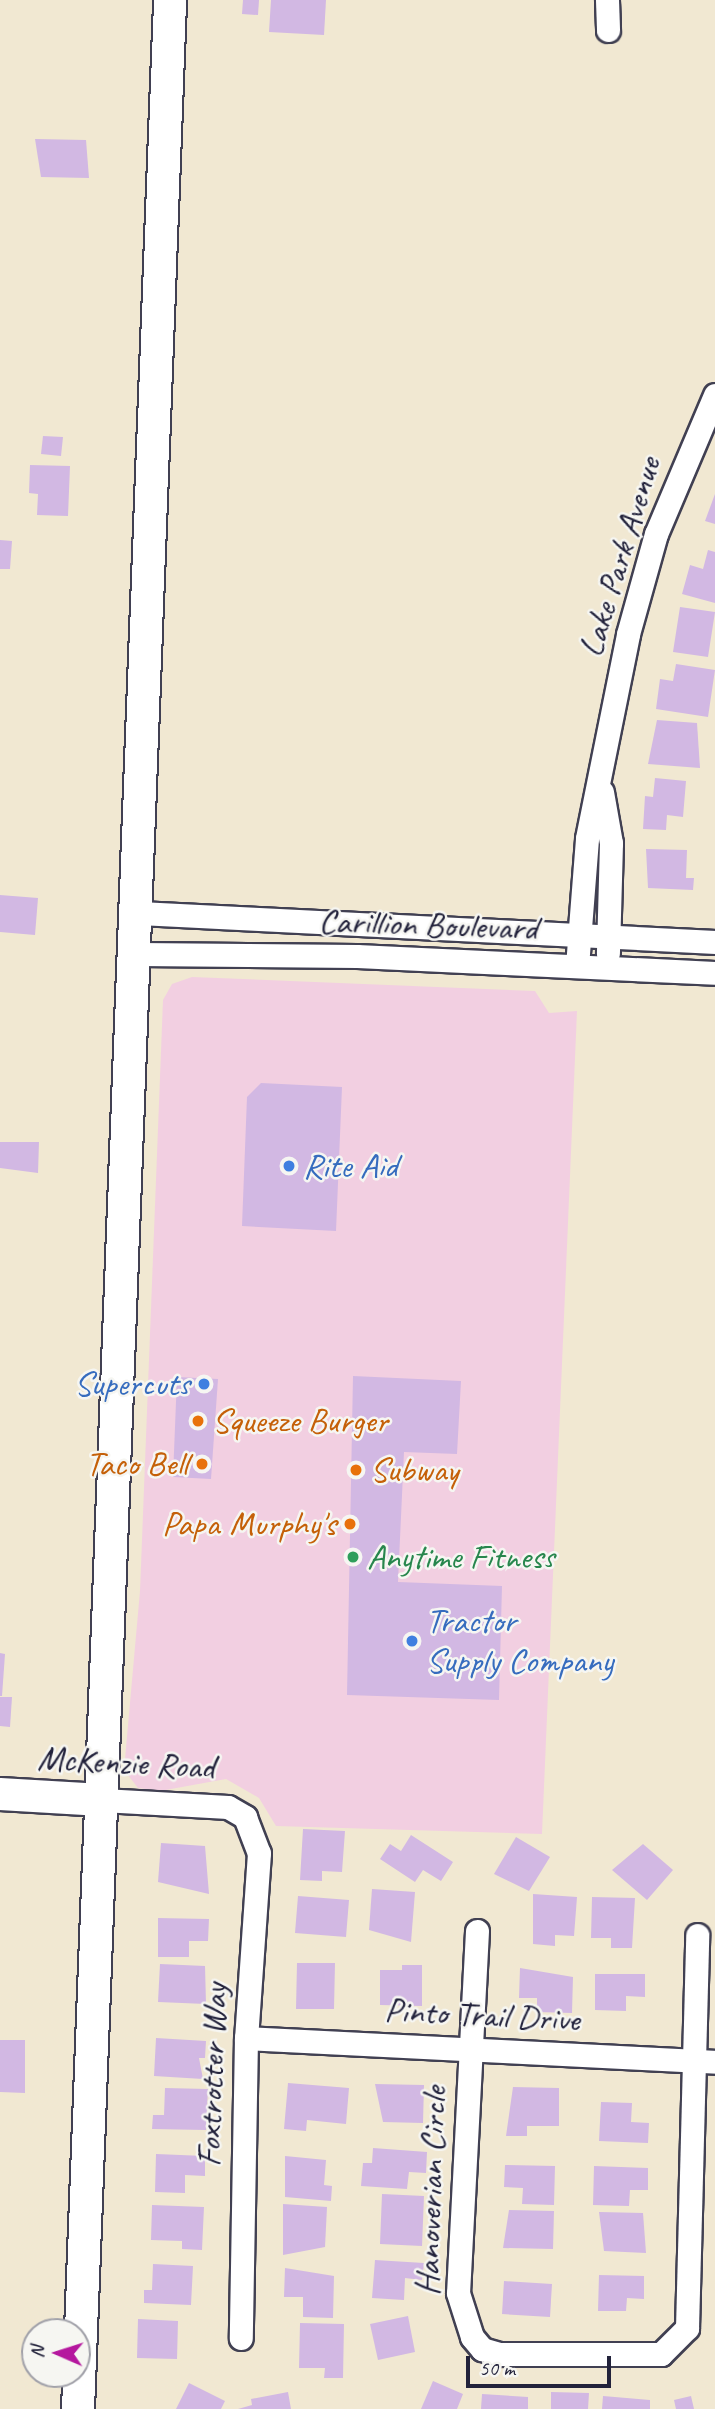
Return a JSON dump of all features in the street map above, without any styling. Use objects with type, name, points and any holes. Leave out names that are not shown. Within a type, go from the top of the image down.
[{"type":"main road","points":[[78,2409],[138,954],[170,0]]},
{"type":"main road","name":"McKenzie Road","points":[[0,1794],[102,1800]]},
{"type":"street","points":[[607,0],[608,30]]},
{"type":"street","name":"Lake Park Avenue","points":[[577,965],[587,838],[601,785],[640,585],[715,395]]},
{"type":"street","name":"Lake Park Avenue","points":[[601,785],[611,843],[607,967]]},
{"type":"street","name":"Carillion Boulevard","points":[[139,913],[715,942]]},
{"type":"street","name":"Carillion Boulevard","points":[[138,954],[577,965],[715,973]]},
{"type":"street","name":"McKenzie Road","points":[[102,1800],[215,1805],[245,1817]]},
{"type":"street","name":"Foxtrotter Way","points":[[241,2338],[246,2038],[259,1853],[245,1817]]},
{"type":"street","name":"Hanoverian Circle","points":[[477,1931],[458,2293],[472,2337],[482,2349],[500,2354],[661,2354],[678,2343],[688,2328],[692,2060],[697,1935]]},
{"type":"street","name":"Pinto Trail Drive","points":[[246,2038],[715,2062]]},
{"type":"shaded area","points":[[192,977],[535,991],[549,1013],[577,1011],[542,1834],[276,1826],[259,1798],[226,1779],[160,1791],[138,1788],[124,1770],[140,1591],[163,1000],[172,984]]},
{"type":"building","points":[[243,0],[259,0],[258,15],[242,14]]},
{"type":"building","points":[[271,0],[326,0],[324,35],[269,32]]},
{"type":"building","points":[[35,139],[86,140],[89,178],[41,177]]},
{"type":"building","points":[[43,436],[63,437],[61,456],[41,454]]},
{"type":"building","points":[[30,465],[70,466],[68,516],[37,515],[38,494],[29,493]]},
{"type":"building","points":[[715,494],[715,524],[705,521]]},
{"type":"building","points":[[0,540],[12,541],[10,569],[0,569]]},
{"type":"building","points":[[708,550],[715,552],[715,603],[682,594],[690,565],[703,569]]},
{"type":"building","points":[[680,607],[715,612],[708,657],[673,652]]},
{"type":"building","points":[[676,664],[715,670],[708,717],[656,709],[660,679],[673,681]]},
{"type":"building","points":[[657,720],[697,723],[700,768],[648,764]]},
{"type":"building","points":[[655,778],[686,781],[683,817],[667,815],[666,830],[643,829],[645,796],[653,797]]},
{"type":"building","points":[[646,849],[687,850],[686,878],[694,878],[693,890],[648,888]]},
{"type":"building","points":[[0,895],[38,898],[35,935],[0,932]]},
{"type":"building","points":[[261,1083],[342,1087],[336,1231],[242,1226],[247,1097]]},
{"type":"building","points":[[0,1142],[39,1142],[38,1173],[0,1168]]},
{"type":"building","points":[[353,1376],[461,1381],[457,1454],[404,1452],[398,1582],[502,1586],[499,1700],[347,1695]]},
{"type":"building","points":[[177,1377],[218,1379],[211,1479],[173,1477]]},
{"type":"building","points":[[0,1653],[5,1654],[2,1696],[0,1696]]},
{"type":"building","points":[[0,1697],[12,1697],[10,1727],[0,1726]]},
{"type":"building","points":[[303,1829],[345,1831],[342,1872],[322,1871],[322,1881],[300,1880]]},
{"type":"building","points":[[411,1835],[453,1862],[441,1881],[423,1870],[415,1882],[380,1859],[390,1844],[401,1851]]},
{"type":"building","points":[[516,1837],[550,1857],[529,1891],[494,1874]]},
{"type":"building","points":[[161,1843],[205,1846],[209,1894],[158,1882]]},
{"type":"building","points":[[643,1844],[673,1870],[647,1900],[612,1870]]},
{"type":"building","points":[[372,1889],[415,1892],[411,1942],[369,1930]]},
{"type":"building","points":[[533,1894],[577,1897],[574,1936],[555,1935],[555,1946],[533,1944]]},
{"type":"building","points":[[298,1896],[349,1900],[346,1937],[295,1933]]},
{"type":"building","points":[[592,1897],[635,1898],[632,1948],[611,1948],[611,1938],[591,1938]]},
{"type":"building","points":[[158,1918],[209,1919],[208,1941],[189,1941],[189,1957],[158,1957]]},
{"type":"building","points":[[297,1963],[335,1963],[334,2009],[296,2009]]},
{"type":"building","points":[[160,1964],[205,1966],[206,2004],[158,2002]]},
{"type":"building","points":[[402,1965],[422,1965],[422,2006],[380,2005],[380,1970],[402,1970]]},
{"type":"building","points":[[520,1968],[573,1977],[572,2013],[537,2012],[537,1998],[519,1998]]},
{"type":"building","points":[[595,1974],[645,1974],[645,1997],[626,1996],[626,2011],[595,2010]]},
{"type":"building","points":[[156,2038],[206,2041],[205,2058],[199,2058],[203,2079],[154,2076]]},
{"type":"building","points":[[0,2040],[25,2040],[25,2093],[0,2092]]},
{"type":"building","points":[[288,2083],[349,2088],[346,2124],[307,2120],[306,2131],[284,2129]]},
{"type":"building","points":[[375,2084],[424,2085],[423,2123],[383,2122]]},
{"type":"building","points":[[513,2087],[559,2088],[559,2126],[527,2126],[527,2136],[506,2136]]},
{"type":"building","points":[[165,2088],[208,2089],[206,2130],[152,2129],[153,2115],[164,2115]]},
{"type":"building","points":[[601,2102],[632,2103],[631,2122],[649,2123],[648,2143],[599,2141]]},
{"type":"building","points":[[373,2148],[427,2152],[426,2173],[409,2172],[407,2189],[361,2186],[363,2163],[372,2163]]},
{"type":"building","points":[[156,2154],[205,2156],[205,2176],[185,2175],[185,2193],[155,2192]]},
{"type":"building","points":[[285,2156],[326,2160],[324,2185],[332,2186],[331,2201],[285,2197]]},
{"type":"building","points":[[505,2165],[555,2166],[554,2205],[522,2204],[523,2188],[504,2187]]},
{"type":"building","points":[[594,2166],[648,2168],[648,2190],[630,2190],[629,2206],[593,2205]]},
{"type":"building","points":[[382,2194],[424,2196],[422,2246],[380,2244]]},
{"type":"building","points":[[283,2204],[327,2207],[325,2247],[283,2255]]},
{"type":"building","points":[[152,2205],[204,2207],[202,2250],[182,2249],[182,2241],[151,2240]]},
{"type":"building","points":[[509,2210],[554,2211],[553,2249],[503,2248]]},
{"type":"building","points":[[599,2212],[643,2213],[646,2253],[604,2251]]},
{"type":"building","points":[[375,2260],[424,2263],[422,2280],[405,2278],[404,2300],[372,2298]]},
{"type":"building","points":[[153,2264],[193,2266],[191,2305],[144,2303],[144,2290],[152,2290]]},
{"type":"building","points":[[285,2268],[334,2276],[333,2318],[303,2317],[303,2297],[284,2297]]},
{"type":"building","points":[[599,2275],[644,2276],[644,2299],[627,2298],[626,2311],[598,2311]]},
{"type":"building","points":[[504,2281],[552,2284],[550,2317],[502,2314]]},
{"type":"building","points":[[408,2316],[415,2352],[378,2360],[370,2324]]},
{"type":"building","points":[[138,2319],[178,2321],[177,2359],[137,2358]]},
{"type":"building","points":[[300,2323],[344,2324],[343,2378],[324,2378],[325,2368],[299,2368]]},
{"type":"building","points":[[433,2381],[463,2394],[457,2409],[421,2409]]},
{"type":"building","points":[[189,2383],[225,2401],[221,2409],[176,2409]]},
{"type":"building","points":[[288,2392],[291,2409],[238,2409],[252,2405],[251,2399]]},
{"type":"building","points":[[551,2392],[589,2393],[588,2409],[551,2409]]},
{"type":"building","points":[[482,2394],[528,2397],[528,2409],[481,2409]]},
{"type":"building","points":[[603,2396],[650,2400],[650,2409],[602,2409]]},
{"type":"building","points":[[691,2396],[694,2409],[676,2409],[674,2400]]},
{"type":"place","name":"Rite Aid","points":[[289,1166]]},
{"type":"place","name":"Supercuts","points":[[204,1384]]},
{"type":"place","name":"Squeeze Burger","points":[[198,1421]]},
{"type":"place","name":"Taco Bell","points":[[202,1464]]},
{"type":"place","name":"Subway","points":[[356,1470]]},
{"type":"place","name":"Papa Murphy's","points":[[350,1524]]},
{"type":"place","name":"Anytime Fitness","points":[[353,1557]]},
{"type":"place","name":"Tractor Supply Company","points":[[412,1641]]}]
